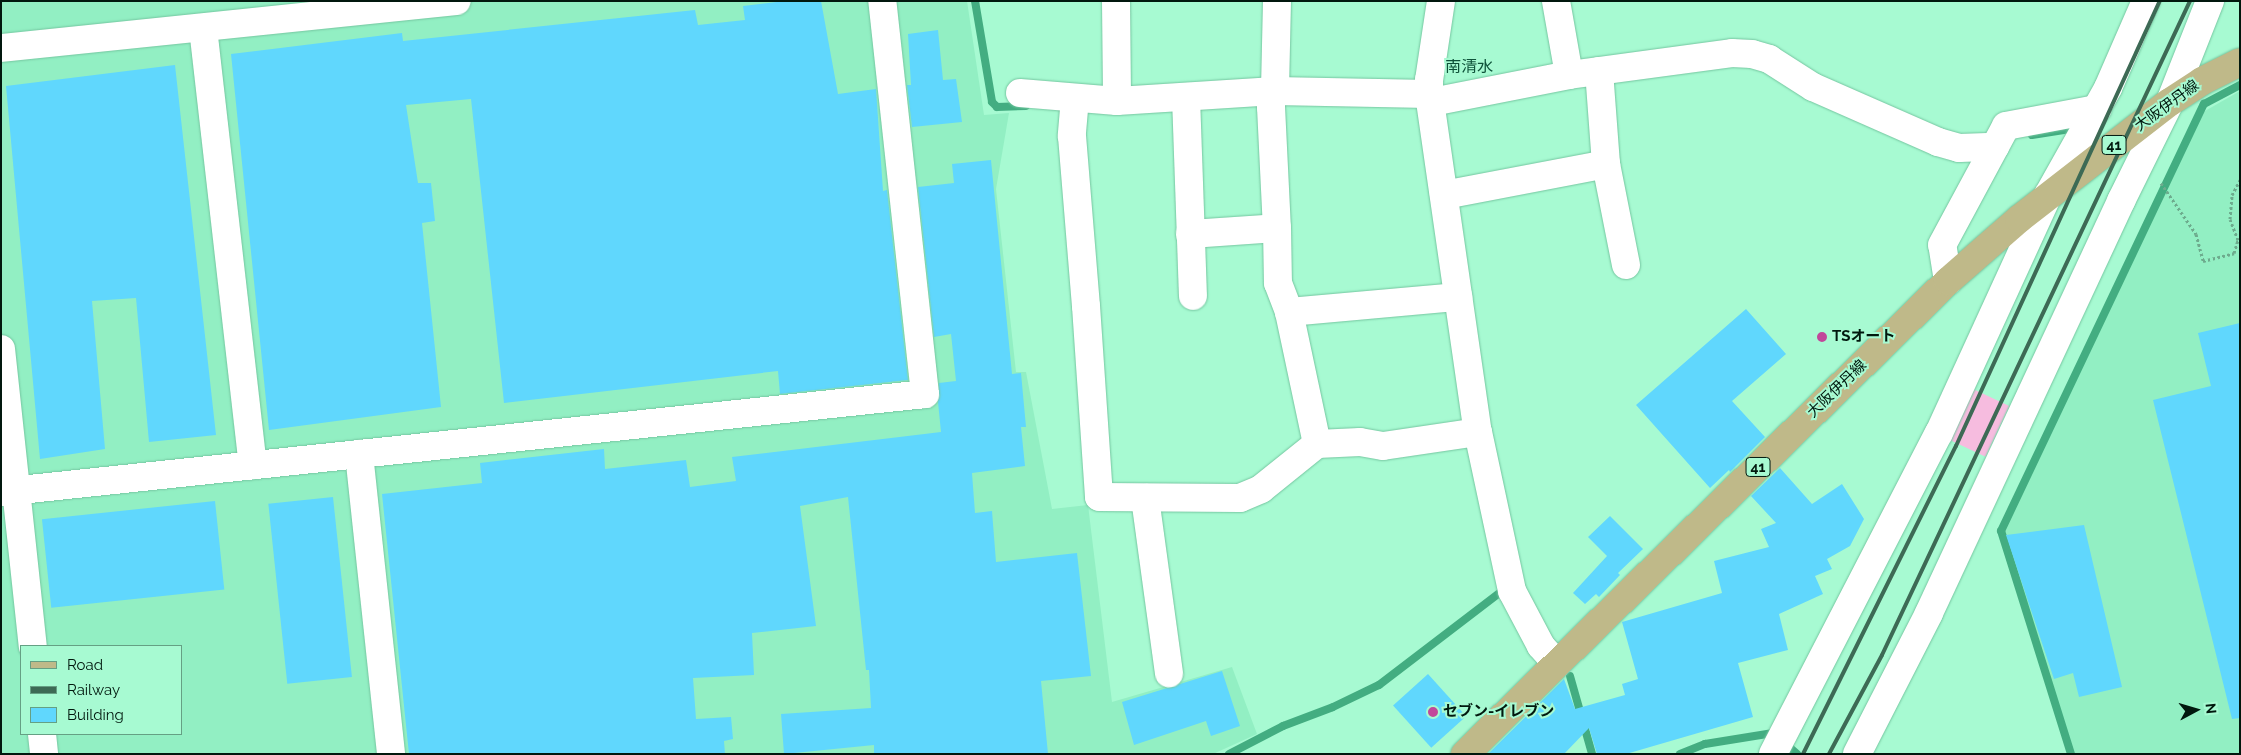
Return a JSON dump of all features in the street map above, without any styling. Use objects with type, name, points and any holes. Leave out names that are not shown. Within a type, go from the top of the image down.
[{"type":"main road","name":"大阪伊丹線","points":[[1465,754],[1948,281],[2048,195],[2170,102],[2202,81],[2240,62]]},
{"type":"street","points":[[1,48],[203,28],[309,9],[456,1]]},
{"type":"street","points":[[9,491],[925,394],[882,1]]},
{"type":"street","points":[[1116,1],[1117,101]]},
{"type":"street","points":[[1277,1],[1272,99],[1278,283],[1289,312],[1317,444]]},
{"type":"street","points":[[1441,1],[1423,93],[1444,194],[1478,432],[1512,591],[1541,646],[1557,664]]},
{"type":"street","points":[[1556,1],[1568,70]]},
{"type":"street","points":[[1773,754],[1939,433],[2048,195],[2108,88],[2146,1]]},
{"type":"street","points":[[1857,754],[1934,604],[2142,156],[2170,102],[2210,1]]},
{"type":"street","points":[[203,28],[253,465]]},
{"type":"street","points":[[1020,93],[1074,106],[1117,101],[1186,104],[1423,93],[1568,70],[1599,71],[1732,53],[1752,54],[1768,60],[1814,86],[1938,142],[1959,148],[1998,142]]},
{"type":"street","points":[[1599,71],[1606,164],[1626,265]]},
{"type":"street","points":[[1186,104],[1193,296]]},
{"type":"street","points":[[1074,106],[1072,136],[1099,497],[1240,498],[1261,490],[1317,444],[1360,442],[1383,446],[1478,432]]},
{"type":"street","points":[[1948,281],[1942,245],[2006,126],[2097,109]]},
{"type":"street","points":[[1444,194],[1606,164]]},
{"type":"street","points":[[1190,234],[1277,228]]},
{"type":"street","points":[[1289,312],[1458,297]]},
{"type":"street","points":[[1,350],[9,491],[33,645]]},
{"type":"street","points":[[359,454],[391,754]]},
{"type":"street","points":[[1145,498],[1169,673]]},
{"type":"street","points":[[42,735],[44,754]]},
{"type":"path","points":[[2142,156],[2196,234],[2203,262],[2234,253],[2238,240],[2230,219],[2232,195],[2240,180]]},
{"type":"shaded area","points":[[1,1],[967,1],[984,115],[1009,113],[996,189],[1016,372],[1026,372],[1052,509],[1088,505],[1112,702],[1232,667],[1257,734],[1213,754],[1,754]]},
{"type":"shaded area","points":[[2240,91],[2240,754],[2073,754],[1998,535],[2198,115]]},
{"type":"shaded area","points":[[1973,389],[2009,406],[1986,457],[1949,440]]},
{"type":"building","points":[[785,1],[821,1],[838,94],[876,89],[883,191],[887,190],[908,380],[780,394],[778,371],[504,403],[471,99],[406,105],[418,183],[431,183],[435,221],[422,223],[441,407],[269,430],[231,54],[402,33],[403,41],[695,10],[698,25],[745,20],[743,6]]},
{"type":"building","points":[[938,30],[943,80],[956,79],[962,122],[912,127],[907,85],[911,85],[908,34]]},
{"type":"building","points":[[175,65],[216,435],[149,442],[136,298],[92,301],[105,449],[40,459],[6,86]]},
{"type":"building","points":[[991,160],[1012,374],[1021,373],[1026,427],[1021,427],[1025,466],[972,473],[975,513],[992,511],[996,562],[1077,553],[1091,676],[1041,681],[1048,754],[874,754],[874,745],[784,754],[781,714],[871,708],[869,670],[866,670],[848,497],[800,506],[816,626],[752,633],[754,675],[693,678],[696,719],[731,717],[733,739],[724,741],[725,754],[409,754],[382,494],[482,483],[480,463],[604,449],[605,469],[686,460],[690,487],[736,481],[732,457],[941,432],[938,402],[939,383],[956,381],[951,334],[934,337],[918,187],[954,183],[952,164]]},
{"type":"building","points":[[1746,309],[1786,354],[1732,401],[1765,437],[1730,472],[1729,470],[1710,488],[1636,405]]},
{"type":"building","points":[[2240,323],[2240,718],[2232,719],[2153,400],[2211,386],[2198,333]]},
{"type":"building","points":[[1780,468],[1812,504],[1842,484],[1864,519],[1850,546],[1827,559],[1832,569],[1815,576],[1823,594],[1779,614],[1788,650],[1738,663],[1753,717],[1626,754],[1597,754],[1589,728],[1564,754],[1488,754],[1564,679],[1575,709],[1625,695],[1622,684],[1638,679],[1622,622],[1722,593],[1714,561],[1769,547],[1761,529],[1776,523],[1751,496]]},
{"type":"building","points":[[333,497],[352,677],[287,684],[268,504]]},
{"type":"building","points":[[215,501],[224,590],[51,608],[42,519]]},
{"type":"building","points":[[1610,516],[1643,549],[1618,573],[1620,575],[1599,597],[1596,594],[1585,604],[1573,593],[1607,556],[1588,537]]},
{"type":"building","points":[[2084,525],[2122,687],[2079,697],[2073,673],[2054,679],[2006,535]]},
{"type":"building","points":[[1222,671],[1240,726],[1211,736],[1206,721],[1134,745],[1122,702]]},
{"type":"building","points":[[1428,674],[1466,716],[1431,748],[1393,705]]},
{"type":"waterway","points":[[975,1],[992,102],[997,107],[1026,106]]},
{"type":"waterway","points":[[2071,754],[2001,531],[2204,104],[2240,85]]},
{"type":"waterway","points":[[2032,135],[2069,129]]},
{"type":"waterway","points":[[1229,754],[1283,726],[1333,707],[1379,685],[1502,591]]},
{"type":"waterway","points":[[1570,676],[1592,754]]},
{"type":"waterway","points":[[1680,754],[1705,744],[1773,733],[1797,754]]},
{"type":"railway","points":[[1803,754],[1956,446],[2160,1]]},
{"type":"railway","points":[[1829,754],[1882,655],[2190,1]]},
{"type":"place","name":"TSオート","points":[[1822,337]]},
{"type":"place","name":"セブン-イレブン","points":[[1433,712]]},
{"type":"district","name":"南清水","points":[[1469,67]]}]
